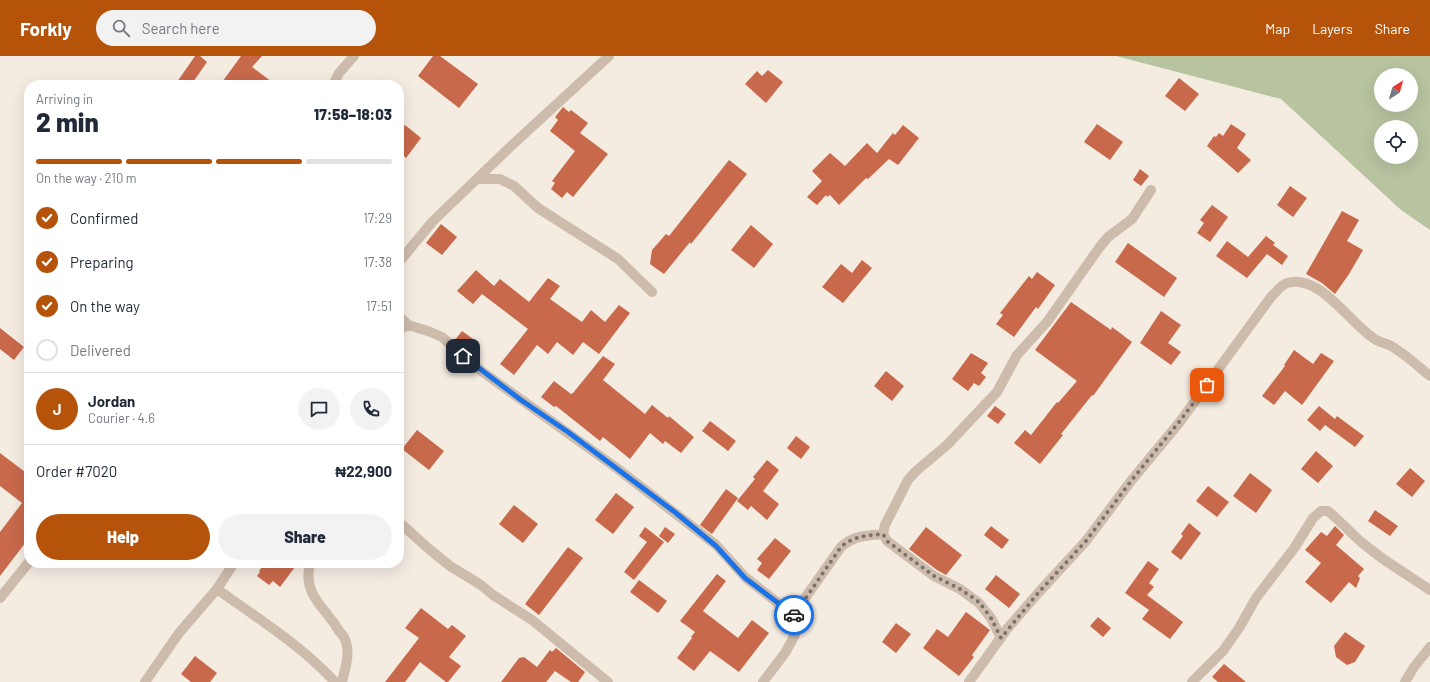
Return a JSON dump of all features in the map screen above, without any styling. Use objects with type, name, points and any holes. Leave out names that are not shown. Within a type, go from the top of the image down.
[{"type":"street","points":[[335,80],[339,72],[354,56]]},
{"type":"street","points":[[404,256],[433,221],[609,56]]},
{"type":"street","points":[[477,179],[500,179],[514,186],[538,208],[618,260],[652,292]]},
{"type":"street","points":[[1001,638],[991,618],[979,602],[960,589],[934,576],[887,541],[883,534],[885,525],[908,480],[915,472],[947,445],[997,392],[1017,355],[1047,322],[1099,248],[1108,237],[1132,218],[1151,190]]},
{"type":"street","points":[[970,682],[1001,638],[1039,592],[1086,541],[1131,481],[1179,422],[1271,297],[1287,283],[1297,282],[1310,284],[1323,291],[1338,304],[1356,325],[1373,339],[1391,346],[1430,376]]},
{"type":"street","points":[[404,327],[428,331],[442,338],[473,365],[618,469],[676,513],[716,546],[745,578],[793,615],[798,625],[795,635],[786,653],[763,682]]},
{"type":"street","points":[[1192,682],[1223,651],[1239,628],[1256,598],[1295,547],[1314,518],[1321,512],[1328,511],[1361,542],[1383,559],[1430,590]]},
{"type":"street","points":[[404,526],[450,566],[532,620],[608,682]]},
{"type":"street","points":[[793,615],[841,547],[849,540],[862,536],[883,534]]},
{"type":"street","points":[[0,598],[24,568]]},
{"type":"street","points":[[145,682],[179,633],[217,589],[231,568]]},
{"type":"street","points":[[309,568],[309,588],[317,602],[346,642],[347,657],[342,682]]},
{"type":"street","points":[[217,589],[305,654],[335,682]]},
{"type":"street","points":[[1405,682],[1414,667],[1430,647]]},
{"type":"green space","points":[[1116,56],[1430,56],[1430,230],[1401,210],[1281,99]]},
{"type":"building","points":[[195,56],[200,56],[207,62],[194,80],[178,80]]},
{"type":"building","points":[[241,56],[262,56],[252,67],[269,80],[224,80]]},
{"type":"building","points":[[433,56],[440,56],[478,84],[459,108],[418,76]]},
{"type":"building","points":[[768,70],[783,82],[766,103],[745,84],[757,71],[762,76]]},
{"type":"building","points":[[1179,78],[1199,94],[1185,111],[1165,96]]},
{"type":"building","points":[[563,107],[569,112],[571,110],[588,123],[580,133],[608,154],[573,197],[567,192],[562,198],[551,189],[555,183],[552,181],[575,151],[550,131],[558,120],[555,117]]},
{"type":"building","points":[[1097,124],[1123,142],[1110,160],[1084,142]]},
{"type":"building","points":[[1231,124],[1246,134],[1237,148],[1251,160],[1238,173],[1207,146],[1214,136],[1216,137],[1219,133],[1223,136]]},
{"type":"building","points":[[405,125],[421,138],[406,158],[404,156]]},
{"type":"building","points":[[903,125],[919,138],[898,165],[889,159],[868,179],[866,178],[839,205],[830,195],[827,197],[826,195],[817,205],[807,197],[822,181],[812,171],[830,153],[845,166],[867,143],[877,153],[893,133],[895,135]]},
{"type":"building","points":[[729,160],[747,174],[691,244],[690,242],[664,274],[650,264],[652,250],[666,234],[669,236]]},
{"type":"building","points":[[1140,169],[1149,176],[1141,186],[1133,180]]},
{"type":"building","points":[[1290,186],[1307,198],[1293,217],[1277,205]]},
{"type":"building","points":[[1212,205],[1228,217],[1210,242],[1197,233],[1204,223],[1200,220]]},
{"type":"building","points":[[1342,211],[1359,220],[1347,241],[1363,250],[1335,294],[1322,283],[1306,274]]},
{"type":"building","points":[[441,224],[457,237],[442,255],[426,243]]},
{"type":"building","points":[[751,225],[773,244],[754,268],[731,250]]},
{"type":"building","points":[[1266,236],[1275,243],[1273,245],[1288,256],[1282,265],[1267,254],[1247,278],[1216,256],[1227,241],[1248,257]]},
{"type":"building","points":[[1128,243],[1177,278],[1164,297],[1115,262]]},
{"type":"building","points":[[862,260],[872,268],[843,303],[822,287],[841,264],[852,273]]},
{"type":"building","points":[[476,270],[494,286],[500,279],[529,302],[548,278],[560,286],[550,299],[582,322],[591,310],[605,322],[619,305],[630,313],[599,354],[583,342],[573,355],[557,342],[548,354],[537,345],[514,375],[500,364],[528,329],[482,294],[473,304],[457,291]]},
{"type":"building","points":[[1037,272],[1055,285],[1038,309],[1036,307],[1014,337],[996,324],[1003,315],[1000,313],[1029,276],[1032,279]]},
{"type":"building","points":[[1071,302],[1111,330],[1112,327],[1132,342],[1093,396],[1092,395],[1061,434],[1063,435],[1040,464],[1014,443],[1025,430],[1031,435],[1057,402],[1058,403],[1077,381],[1035,350]]},
{"type":"building","points":[[1161,311],[1181,325],[1168,343],[1181,352],[1171,365],[1140,343]]},
{"type":"building","points":[[0,328],[24,347],[14,360],[0,349]]},
{"type":"building","points":[[462,331],[477,342],[469,353],[455,340]]},
{"type":"building","points":[[1294,350],[1313,364],[1321,353],[1334,361],[1302,405],[1285,391],[1274,405],[1262,396],[1285,366],[1284,365]]},
{"type":"building","points":[[971,353],[988,363],[981,373],[986,377],[979,386],[974,383],[968,391],[952,379]]},
{"type":"building","points":[[603,356],[615,364],[603,380],[645,414],[652,405],[668,418],[669,416],[694,437],[681,453],[665,441],[663,444],[650,433],[630,459],[603,437],[600,441],[556,406],[554,407],[541,397],[554,381],[571,394],[573,393]]},
{"type":"building","points":[[886,371],[904,386],[892,401],[874,386]]},
{"type":"building","points":[[995,406],[1006,414],[998,424],[987,416]]},
{"type":"building","points":[[1319,406],[1335,419],[1337,416],[1364,436],[1355,447],[1325,425],[1320,431],[1307,420]]},
{"type":"building","points":[[710,421],[736,441],[728,451],[702,431]]},
{"type":"building","points":[[417,430],[444,451],[429,470],[404,451],[404,446]]},
{"type":"building","points":[[796,436],[810,447],[801,459],[787,448]]},
{"type":"building","points":[[1316,451],[1333,466],[1318,483],[1301,469]]},
{"type":"building","points":[[0,453],[24,471],[24,545],[0,576],[0,532],[22,503],[0,486]]},
{"type":"building","points":[[767,460],[779,470],[763,491],[779,504],[767,520],[751,506],[748,510],[737,501],[755,479],[753,477]]},
{"type":"building","points":[[1410,468],[1425,481],[1412,497],[1396,484]]},
{"type":"building","points":[[1250,473],[1272,490],[1256,513],[1233,496]]},
{"type":"building","points":[[1208,486],[1229,502],[1217,517],[1196,501]]},
{"type":"building","points":[[726,489],[738,498],[712,534],[700,525]]},
{"type":"building","points":[[616,493],[634,507],[613,534],[595,520]]},
{"type":"building","points":[[514,505],[538,524],[523,543],[499,524]]},
{"type":"building","points":[[1375,510],[1398,526],[1390,536],[1368,521]]},
{"type":"building","points":[[1189,523],[1201,533],[1181,560],[1171,552],[1183,536],[1181,534]]},
{"type":"building","points":[[991,526],[1009,540],[1002,549],[984,535]]},
{"type":"building","points":[[1335,526],[1344,535],[1336,545],[1364,569],[1358,576],[1360,578],[1356,588],[1349,582],[1331,603],[1305,582],[1321,563],[1305,550],[1321,532],[1327,536]]},
{"type":"building","points":[[645,527],[664,542],[634,580],[624,572],[647,542],[639,536]]},
{"type":"building","points":[[665,527],[675,534],[668,543],[659,536]]},
{"type":"building","points":[[926,527],[962,555],[946,575],[909,549]]},
{"type":"building","points":[[775,538],[791,551],[769,579],[757,570],[762,563],[757,559]]},
{"type":"building","points":[[568,547],[583,558],[539,615],[525,604]]},
{"type":"building","points":[[1148,561],[1159,569],[1149,583],[1154,587],[1147,595],[1183,622],[1170,639],[1142,619],[1149,610],[1125,593]]},
{"type":"building","points":[[261,568],[294,568],[280,587],[273,581],[269,585],[257,576],[260,572],[259,571]]},
{"type":"building","points":[[717,574],[726,581],[703,611],[738,638],[752,620],[769,633],[739,672],[710,651],[694,671],[677,658],[695,632],[680,621]]},
{"type":"building","points":[[996,575],[1020,594],[1009,608],[985,589]]},
{"type":"building","points":[[639,580],[667,601],[658,613],[630,592]]},
{"type":"building","points":[[421,608],[448,629],[452,625],[466,636],[449,657],[461,666],[448,682],[420,662],[405,682],[385,682],[419,638],[405,628]]},
{"type":"building","points":[[966,612],[990,630],[972,655],[974,657],[959,676],[923,648],[937,629],[948,637]]},
{"type":"building","points":[[1098,617],[1111,628],[1103,637],[1090,626]]},
{"type":"building","points":[[896,623],[911,634],[896,653],[882,642]]},
{"type":"building","points":[[1345,632],[1365,646],[1355,662],[1347,665],[1336,657],[1334,646]]},
{"type":"building","points":[[556,648],[585,672],[578,682],[571,682],[555,671],[546,682],[501,682],[519,658],[524,657],[537,667],[550,650],[552,652]]},
{"type":"building","points":[[195,656],[217,673],[210,682],[191,682],[181,674]]},
{"type":"building","points":[[1224,664],[1246,682],[1218,682],[1212,677]]},
{"type":"way so far","points":[[794,615],[841,547],[849,540],[862,536],[883,534],[887,541],[934,576],[960,589],[979,602],[991,618],[1001,638],[1039,592],[1086,541],[1131,481],[1207,385]]},
{"type":"route","points":[[463,356],[473,365],[568,432],[676,513],[716,546],[745,578],[794,615]]}]
